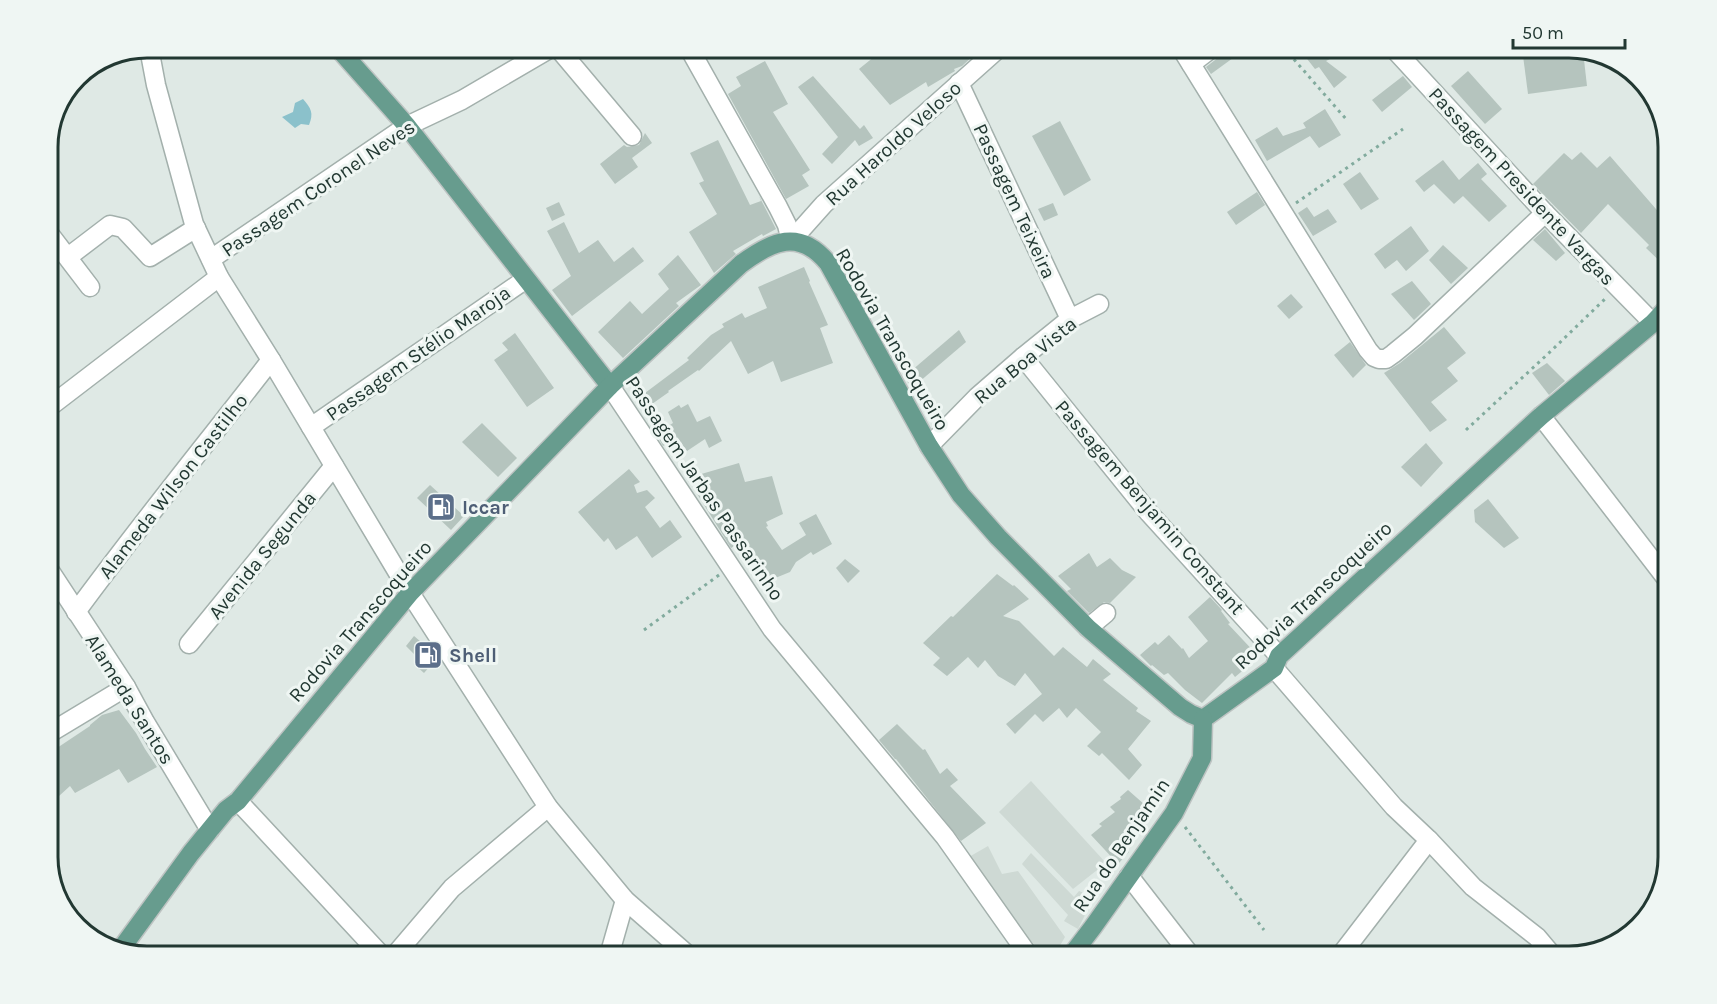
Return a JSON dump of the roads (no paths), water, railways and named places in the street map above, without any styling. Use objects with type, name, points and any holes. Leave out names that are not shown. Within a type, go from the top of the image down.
[{"type":"main road","name":"Passagem Jarbas Passarinho","points":[[347,58],[406,126],[610,386]]},
{"type":"main road","name":"Rodovia Transcoqueiro","points":[[126,942],[191,853],[226,810],[238,801],[410,593],[610,386],[741,264],[775,243],[791,241],[808,245],[819,252],[828,263],[929,446],[968,504],[1088,628],[1180,707],[1203,718],[1276,662],[1541,416],[1658,318]]},
{"type":"main road","name":"Rua do Benjamin","points":[[1079,946],[1174,813],[1202,758],[1203,718]]},
{"type":"street","points":[[151,58],[156,85],[196,228],[219,277],[410,593],[548,807],[625,900],[678,946]]},
{"type":"street","name":"Passagem Coronel Neves","points":[[211,259],[406,126],[462,100],[534,58]]},
{"type":"street","points":[[566,58],[632,136]]},
{"type":"street","points":[[695,58],[778,207],[787,225],[791,241]]},
{"type":"street","name":"Rua Haroldo Veloso","points":[[791,241],[824,204],[988,58]]},
{"type":"street","points":[[1187,58],[1374,357],[1386,359],[1415,336],[1545,213]]},
{"type":"street","name":"Passagem Presidente Vargas","points":[[1402,58],[1545,213],[1617,287],[1658,310]]},
{"type":"street","name":"Passagem Teixeira","points":[[959,83],[1070,319]]},
{"type":"street","points":[[68,257],[110,225],[123,228],[150,257],[196,228]]},
{"type":"street","points":[[59,246],[90,287]]},
{"type":"street","name":"Passagem Coronel Neves","points":[[59,400],[219,277]]},
{"type":"street","name":"Passagem Stélio Maroja","points":[[311,427],[526,279]]},
{"type":"street","name":"Rua Boa Vista","points":[[929,446],[977,397],[1023,357],[1070,319],[1099,304]]},
{"type":"street","name":"Passagem Benjamin Constant","points":[[1023,357],[1149,513],[1276,662],[1394,807],[1473,887],[1537,937],[1545,946]]},
{"type":"street","name":"Alameda Wilson Castilho","points":[[76,612],[133,535],[271,360]]},
{"type":"street","name":"Passagem Jarbas Passarinho","points":[[610,386],[771,629],[945,837],[1022,946]]},
{"type":"street","points":[[1541,416],[1658,568]]},
{"type":"street","name":"Avenida Segunda","points":[[189,644],[334,466]]},
{"type":"street","name":"Alameda Santos","points":[[59,585],[126,687],[210,830]]},
{"type":"street","points":[[1088,628],[1106,613]]},
{"type":"street","points":[[59,727],[126,687]]},
{"type":"street","points":[[238,801],[373,946]]},
{"type":"street","points":[[403,946],[452,888],[548,807]]},
{"type":"street","points":[[1348,946],[1429,840]]},
{"type":"street","points":[[1129,876],[1183,946]]},
{"type":"street","points":[[612,946],[625,900]]},
{"type":"water","points":[[303,99],[311,111],[311,121],[309,125],[301,124],[295,128],[282,117],[293,112],[295,103]]},
{"type":"place","name":"Iccar","points":[[441,507]]},
{"type":"place","name":"Shell","points":[[428,655]]}]
